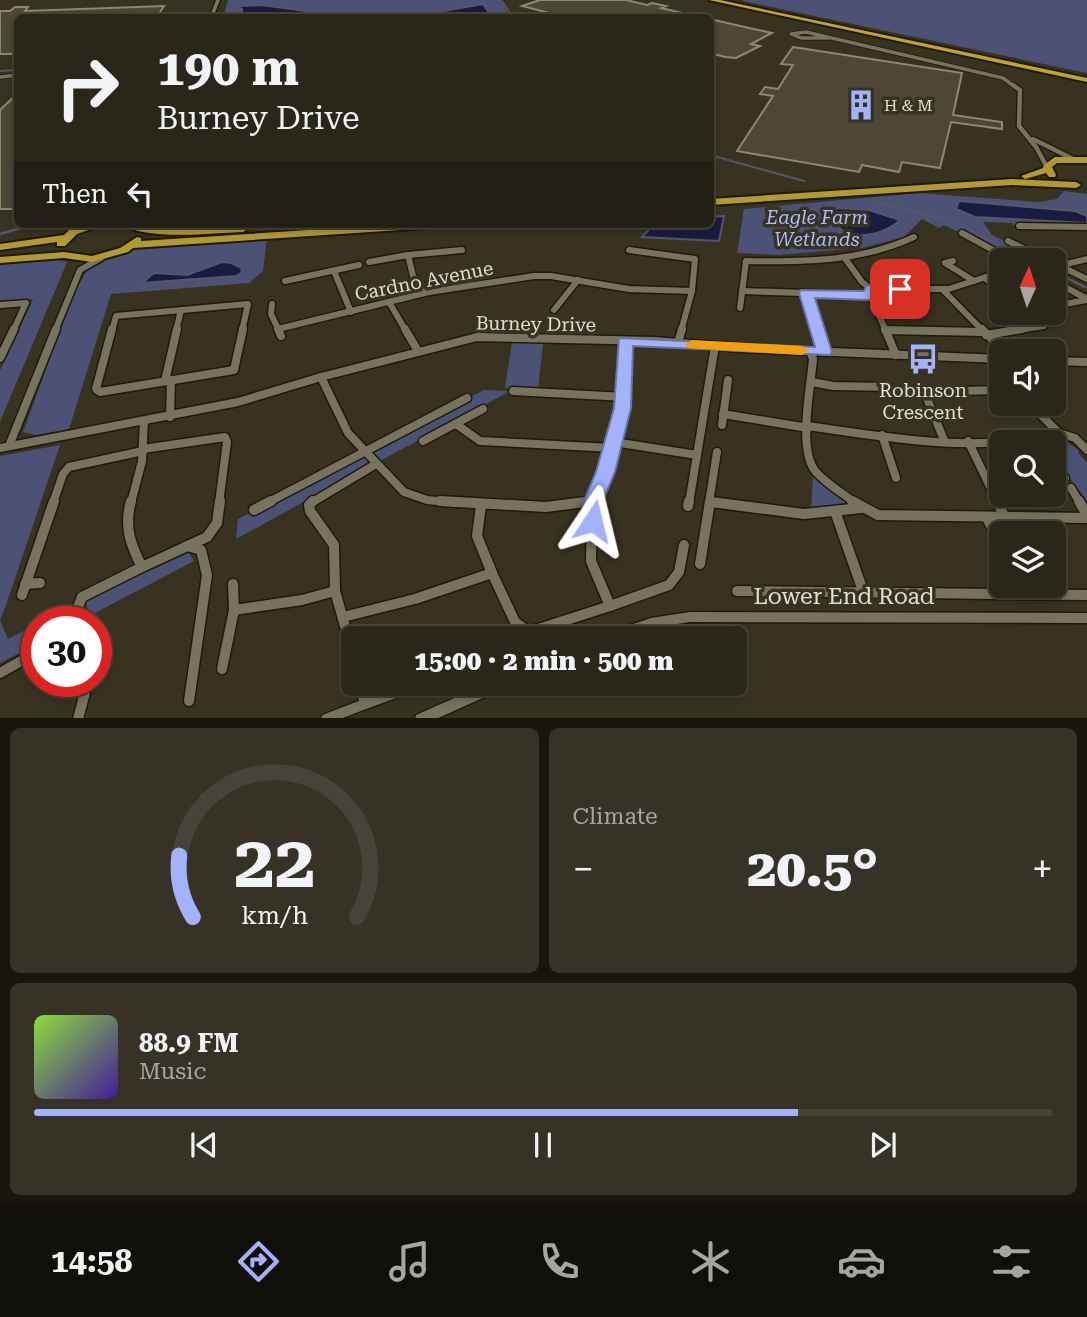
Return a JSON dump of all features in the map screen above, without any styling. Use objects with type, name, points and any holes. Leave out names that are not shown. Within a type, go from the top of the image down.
[{"type":"highway","points":[[712,0],[1087,78]]},
{"type":"highway","points":[[730,0],[1087,78]]},
{"type":"highway","points":[[714,199],[1026,176],[1048,169],[1055,160],[1082,160]]},
{"type":"highway","points":[[1048,169],[1058,178],[1087,188]]},
{"type":"highway","points":[[714,199],[1012,182],[1076,185]]},
{"type":"highway","points":[[0,247],[60,239],[82,228]]},
{"type":"highway","points":[[133,228],[139,233],[137,244]]},
{"type":"highway","points":[[143,228],[174,236],[355,228]]},
{"type":"highway","points":[[0,260],[51,256],[102,258],[137,244],[174,236],[297,228]]},
{"type":"highway","points":[[60,239],[60,250],[69,257]]},
{"type":"street","points":[[811,36],[1003,78],[1020,90],[1017,120],[1048,169]]},
{"type":"street","points":[[1029,137],[1082,160]]},
{"type":"street","points":[[1019,226],[1087,227]]},
{"type":"street","points":[[962,233],[989,248]]},
{"type":"street","points":[[740,308],[746,261],[813,261],[844,257],[886,249],[914,237]]},
{"type":"street","points":[[1008,241],[1023,248]]},
{"type":"street","points":[[369,262],[462,250]]},
{"type":"street","points":[[629,250],[692,256],[695,259],[692,292],[678,343]]},
{"type":"street","points":[[408,255],[413,276],[429,292]]},
{"type":"street","points":[[69,257],[80,270]]},
{"type":"street","points":[[844,257],[871,292],[896,355]]},
{"type":"street","points":[[5,447],[80,270],[102,258]]},
{"type":"street","points":[[1066,262],[1087,259]]},
{"type":"street","points":[[953,261],[945,263],[974,281]]},
{"type":"street","points":[[285,281],[359,265]]},
{"type":"street","points":[[1066,269],[1087,279]]},
{"type":"street","points":[[334,271],[351,312]]},
{"type":"street","name":"Cardno Avenue","points":[[272,304],[271,314],[280,333],[429,292],[534,276],[629,289],[692,292]]},
{"type":"street","points":[[742,291],[806,293],[943,290],[989,276]]},
{"type":"street","points":[[984,278],[989,281]]},
{"type":"street","points":[[554,310],[578,280]]},
{"type":"street","points":[[1066,288],[1087,299]]},
{"type":"street","points":[[943,290],[991,339]]},
{"type":"street","points":[[806,293],[825,352]]},
{"type":"street","points":[[1066,303],[1087,299]]},
{"type":"street","points":[[389,302],[418,351]]},
{"type":"street","points":[[0,305],[26,303],[3,345],[0,358]]},
{"type":"street","points":[[248,304],[234,370],[168,381],[100,392],[96,389],[116,316],[248,304]]},
{"type":"street","points":[[170,417],[168,381],[181,310]]},
{"type":"street","points":[[885,330],[985,333],[1044,326]]},
{"type":"street","name":"Burney Drive","points":[[5,447],[238,402],[418,351],[461,340],[487,337],[987,358]]},
{"type":"street","points":[[610,607],[596,577],[590,555],[594,512],[592,503],[613,445],[625,397],[625,341]]},
{"type":"street","points":[[688,506],[715,346]]},
{"type":"street","points":[[810,351],[813,359],[808,427],[809,456],[815,471],[861,509],[878,515],[987,518],[1087,516],[1071,488]]},
{"type":"street","points":[[1066,362],[1086,364]]},
{"type":"street","points":[[321,377],[348,433],[404,492],[427,500],[481,505],[546,507],[592,503]]},
{"type":"street","points":[[722,425],[728,380]]},
{"type":"street","points":[[812,382],[833,386],[890,387]]},
{"type":"street","points":[[957,391],[989,390]]},
{"type":"street","points":[[513,391],[625,397]]},
{"type":"street","points":[[926,396],[944,440]]},
{"type":"street","points":[[254,510],[467,398]]},
{"type":"street","points":[[423,441],[483,409]]},
{"type":"street","points":[[723,414],[882,435],[989,441]]},
{"type":"street","points":[[1042,416],[1056,430]]},
{"type":"street","points":[[142,567],[129,544],[125,525],[143,450],[144,421]]},
{"type":"street","points":[[456,424],[480,441],[613,445],[696,455]]},
{"type":"street","points":[[882,435],[896,478]]},
{"type":"street","points":[[1066,435],[1075,438],[1087,450]]},
{"type":"street","points":[[40,583],[24,590],[63,474],[69,467],[143,450],[225,437],[227,442],[217,523],[207,537],[82,597],[78,606]]},
{"type":"street","points":[[968,441],[1005,518]]},
{"type":"street","points":[[700,564],[717,452]]},
{"type":"street","points":[[345,626],[334,591],[334,545],[310,511],[309,505],[316,498],[376,464]]},
{"type":"street","points":[[710,502],[788,515],[836,514],[861,509]]},
{"type":"street","points":[[481,505],[477,536],[515,622],[529,632],[669,585],[679,572],[684,545]]},
{"type":"street","points":[[836,514],[863,591]]},
{"type":"street","points":[[987,518],[989,522]]},
{"type":"street","points":[[187,546],[201,550],[207,575],[189,701]]},
{"type":"street","points":[[343,617],[415,599],[492,573]]},
{"type":"street","points":[[222,668],[234,610],[233,583]]},
{"type":"street","points":[[737,591],[989,590]]},
{"type":"street","points":[[234,610],[302,600],[334,591]]},
{"type":"street","points":[[1066,593],[1087,595]]},
{"type":"street","name":"Lower End Road","points":[[642,626],[690,617],[1087,618]]},
{"type":"street","points":[[0,673],[21,661]]},
{"type":"street","points":[[363,696],[365,704]]},
{"type":"street","points":[[329,718],[387,696]]},
{"type":"street","points":[[423,718],[473,696]]},
{"type":"street","points":[[78,718],[84,697]]},
{"type":"green space","points":[[228,0],[500,0],[508,14],[224,14]]},
{"type":"green space","points":[[741,0],[1087,0],[1087,73],[752,3]]},
{"type":"green space","name":"Eagle Farm Wetlands","points":[[1064,191],[1087,194],[1087,229],[1017,228],[1012,223],[983,222],[992,235],[1019,248],[992,248],[944,225],[939,228],[922,219],[904,237],[862,248],[778,255],[737,253],[744,209],[919,193],[1039,202],[1057,199]]},
{"type":"green space","points":[[267,238],[263,271],[249,283],[111,294],[69,429],[36,435],[23,432],[73,296],[88,268],[138,246]]},
{"type":"green space","points":[[56,259],[67,262],[0,422],[0,371],[33,299],[0,301],[0,264]]},
{"type":"green space","points":[[512,342],[543,343],[538,389],[505,388]]},
{"type":"green space","points":[[484,390],[510,391],[378,462],[366,451]]},
{"type":"green space","points":[[1066,442],[1079,450],[1078,453],[1087,463],[1087,501],[1066,473]]},
{"type":"green space","points":[[60,445],[5,608],[0,620],[0,456]]},
{"type":"green space","points":[[363,454],[373,464],[236,539],[238,519]]},
{"type":"green space","points":[[813,476],[854,507],[811,512]]},
{"type":"green space","points":[[187,550],[194,561],[108,606],[87,606],[85,602]]},
{"type":"green space","points":[[0,620],[8,639],[21,632],[21,652],[0,663]]},
{"type":"shaded area","points":[[483,4],[490,14],[427,14]]},
{"type":"shaded area","points":[[262,5],[327,14],[242,14],[242,9],[237,6]]},
{"type":"shaded area","points":[[959,201],[1075,211],[1087,216],[1087,223],[975,217],[956,209]]},
{"type":"shaded area","points":[[839,208],[869,210],[900,220],[882,231],[860,235],[841,229],[833,222],[828,211]]},
{"type":"shaded area","points":[[724,216],[719,241],[642,237],[650,228],[714,228],[714,217]]},
{"type":"shaded area","points":[[222,262],[242,268],[241,273],[236,276],[142,283],[154,273],[187,275]]},
{"type":"building","points":[[540,0],[626,0],[666,6],[661,8],[687,14],[553,14],[522,6]]},
{"type":"building","points":[[164,6],[159,14],[14,14],[14,54],[0,54],[0,11],[28,7],[25,11]]},
{"type":"building","points":[[714,20],[772,33],[751,44],[760,46],[736,58],[714,54]]},
{"type":"building","name":"H & M","points":[[793,47],[962,73],[953,115],[1002,122],[1002,129],[951,122],[940,168],[902,162],[899,172],[862,165],[859,172],[737,151],[773,96],[760,94],[765,87],[778,89],[793,65],[781,64]]},
{"type":"building","points":[[14,97],[14,209],[0,209],[0,110]]},
{"type":"waterway","points":[[501,0],[510,14]]},
{"type":"waterway","points":[[234,14],[242,13]]},
{"type":"waterway","points":[[0,71],[14,70]]},
{"type":"waterway","points":[[714,156],[804,181]]},
{"type":"waterway","points":[[876,202],[949,220],[1004,248]]},
{"type":"waterway","points":[[0,234],[21,228]]},
{"type":"waterway","points":[[1066,278],[1087,288]]},
{"type":"slow traffic","points":[[692,344],[802,351]]},
{"type":"place","name":"H & M","points":[[861,105]]},
{"type":"place","name":"Robinson Crescent","points":[[923,359]]},
{"type":"route","points":[[593,521],[592,503],[605,472],[625,397],[625,341],[825,352],[806,293],[870,295],[872,289],[876,288],[900,289]]}]
